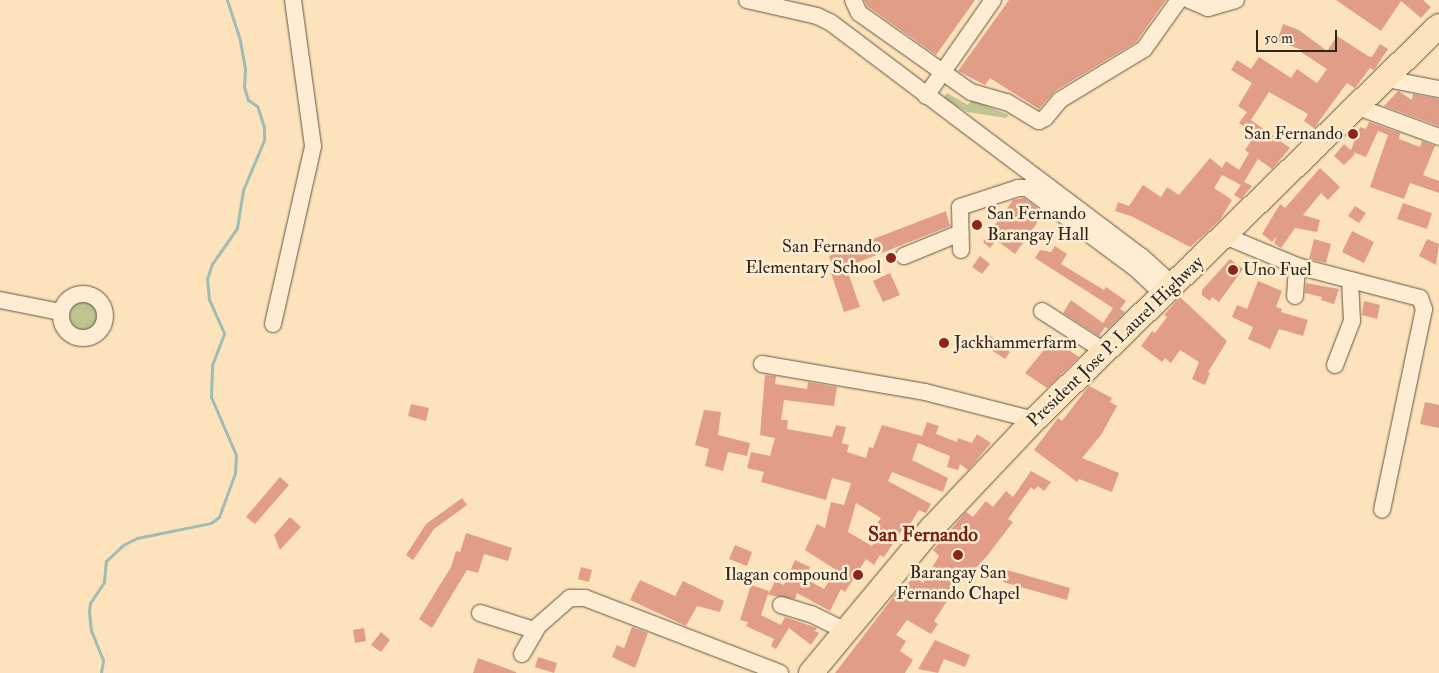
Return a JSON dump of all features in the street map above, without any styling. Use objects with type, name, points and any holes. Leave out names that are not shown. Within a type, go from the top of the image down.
[{"type":"highway","name":"President Jose P. Laurel Highway","points":[[811,673],[844,630],[932,528],[1034,420],[1386,80],[1439,26]]},
{"type":"street","points":[[273,324],[313,146],[293,0]]},
{"type":"street","points":[[747,0],[823,18],[1133,250],[1168,290]]},
{"type":"street","points":[[853,0],[859,13],[975,95],[1007,102],[1033,119],[1042,120],[1060,100],[1144,49],[1179,0]]},
{"type":"street","points":[[926,96],[994,0]]},
{"type":"street","points":[[1189,0],[1208,8],[1236,0]]},
{"type":"street","points":[[1386,80],[1439,90]]},
{"type":"street","points":[[1358,107],[1439,137]]},
{"type":"street","points":[[961,250],[959,209],[963,205],[1018,188],[1027,188],[1135,268],[1168,290]]},
{"type":"street","points":[[904,256],[960,233]]},
{"type":"street","points":[[1225,236],[1297,266],[1350,280],[1412,293],[1420,298],[1424,309],[1382,510]]},
{"type":"street","points":[[1295,296],[1297,266]]},
{"type":"street","points":[[1335,364],[1352,321],[1350,280]]},
{"type":"street","points":[[0,300],[60,312]]},
{"type":"street","points":[[1042,311],[1104,351]]},
{"type":"street","points":[[762,364],[925,392],[1034,420]]},
{"type":"street","points":[[522,654],[534,630],[570,598],[585,598],[780,673]]},
{"type":"street","points":[[781,605],[811,614],[844,630]]},
{"type":"street","points":[[480,613],[534,630]]},
{"type":"green space","points":[[947,93],[968,105],[972,100],[1009,115],[1006,118],[967,112],[944,98]]},
{"type":"green space","points":[[84,302],[94,306],[98,316],[94,326],[84,330],[74,326],[70,316],[74,306]]},
{"type":"building","points":[[864,0],[975,0],[936,55],[867,6]]},
{"type":"building","points":[[1009,0],[1166,0],[1136,42],[1055,91],[1039,109],[990,78],[985,85],[958,71]]},
{"type":"building","points":[[1336,0],[1423,0],[1431,7],[1421,18],[1401,1],[1381,31]]},
{"type":"building","points":[[1283,24],[1299,30],[1327,51],[1337,36],[1368,56],[1372,57],[1380,44],[1388,49],[1374,70],[1370,68],[1355,88],[1347,83],[1314,128],[1304,121],[1308,114],[1269,92],[1251,120],[1290,148],[1272,169],[1258,159],[1244,182],[1252,186],[1241,199],[1234,195],[1241,185],[1222,175],[1214,188],[1232,200],[1220,220],[1190,247],[1131,216],[1115,211],[1118,202],[1129,206],[1143,185],[1161,197],[1167,187],[1179,195],[1210,158],[1222,168],[1226,161],[1239,170],[1249,153],[1245,150],[1253,138],[1243,131],[1245,127],[1239,123],[1247,112],[1238,106],[1252,83],[1231,70],[1237,60],[1251,69],[1259,57],[1291,78],[1297,69],[1317,83],[1327,69],[1301,52],[1302,50],[1277,41]]},
{"type":"building","points":[[1398,91],[1412,100],[1413,94],[1439,99],[1439,126],[1384,106]]},
{"type":"building","points":[[1369,122],[1400,133],[1399,139],[1420,147],[1422,141],[1435,146],[1423,175],[1439,181],[1439,193],[1410,183],[1404,199],[1370,187],[1388,135],[1378,131],[1366,157],[1353,152],[1355,154],[1344,165],[1334,156],[1344,144],[1351,150],[1360,127],[1366,129]]},
{"type":"building","points":[[1320,168],[1340,187],[1328,200],[1321,193],[1303,215],[1320,220],[1317,232],[1295,228],[1281,248],[1274,243],[1277,236],[1272,242],[1262,234],[1280,204],[1285,208]]},
{"type":"building","points":[[1024,198],[1044,213],[1015,254],[996,240],[990,248],[983,242],[1013,200]]},
{"type":"building","points":[[1403,203],[1432,213],[1427,229],[1397,219]]},
{"type":"building","points":[[1355,206],[1366,213],[1359,223],[1348,216]]},
{"type":"building","points":[[946,211],[950,226],[846,267],[860,307],[844,312],[831,273],[835,272],[829,256]]},
{"type":"building","points":[[1352,231],[1374,242],[1364,263],[1342,252]]},
{"type":"building","points":[[1314,239],[1331,244],[1326,263],[1309,259]]},
{"type":"building","points":[[1427,239],[1439,244],[1436,265],[1419,256]]},
{"type":"building","points":[[1055,246],[1067,254],[1061,264],[1104,290],[1106,287],[1126,301],[1120,309],[1125,312],[1108,329],[1105,327],[1099,336],[1063,313],[1071,300],[1103,323],[1113,308],[1035,258],[1040,250],[1051,252]]},
{"type":"building","points":[[980,256],[990,264],[982,274],[972,267]]},
{"type":"building","points":[[1230,259],[1243,269],[1219,302],[1212,297],[1210,301],[1202,295],[1202,290]]},
{"type":"building","points":[[890,273],[900,295],[883,302],[873,281]]},
{"type":"building","points":[[1258,281],[1282,291],[1276,307],[1282,309],[1281,312],[1308,320],[1303,336],[1279,329],[1270,349],[1248,339],[1253,327],[1232,317],[1237,305],[1247,309]]},
{"type":"building","points":[[1306,283],[1339,289],[1334,304],[1321,300],[1322,297],[1305,293]]},
{"type":"building","points":[[1180,297],[1227,341],[1208,372],[1210,373],[1205,385],[1192,379],[1199,362],[1180,350],[1171,363],[1165,358],[1162,362],[1141,346],[1152,331],[1155,333],[1167,317],[1164,315]]},
{"type":"building","points":[[1364,301],[1380,305],[1377,319],[1362,315]]},
{"type":"building","points":[[988,334],[1010,352],[1005,359],[982,344]]},
{"type":"building","points":[[1053,339],[1079,357],[1047,388],[1025,373]]},
{"type":"building","points":[[765,375],[776,376],[775,384],[807,389],[808,382],[837,387],[834,406],[784,400],[781,420],[788,420],[787,429],[832,437],[836,425],[846,427],[842,443],[849,445],[847,452],[866,458],[869,447],[873,448],[882,425],[922,436],[927,422],[939,426],[936,434],[957,442],[958,438],[972,443],[977,434],[991,443],[968,470],[960,464],[958,470],[947,467],[950,456],[918,443],[912,460],[948,478],[943,492],[892,472],[888,481],[931,504],[926,513],[919,510],[907,529],[904,527],[884,557],[880,555],[874,565],[866,559],[845,592],[841,589],[830,611],[797,593],[795,599],[768,595],[775,581],[784,585],[795,560],[810,567],[806,579],[824,589],[832,576],[838,578],[841,573],[805,550],[817,524],[825,528],[831,502],[844,505],[851,483],[832,478],[826,500],[761,482],[764,472],[747,468],[751,452],[770,456],[775,438],[760,435]],"holes":[[[856,503],[881,518],[874,527],[881,532],[872,546],[848,532]]]},
{"type":"building","points":[[1089,386],[1112,398],[1110,402],[1117,406],[1101,435],[1082,458],[1119,473],[1112,492],[1079,479],[1077,482],[1034,450],[1058,418],[1062,421]]},
{"type":"building","points":[[1425,402],[1439,405],[1439,428],[1420,424]]},
{"type":"building","points":[[411,404],[429,408],[426,421],[408,416]]},
{"type":"building","points":[[704,410],[721,412],[718,435],[750,443],[747,456],[728,452],[723,471],[705,466],[709,449],[695,445]]},
{"type":"building","points":[[1031,471],[1051,482],[1044,491],[1038,486],[1034,490],[1031,487],[1008,519],[1013,522],[987,556],[964,580],[962,578],[934,621],[938,624],[931,634],[907,620],[896,635],[906,641],[900,651],[913,660],[905,673],[835,673],[901,587],[904,590],[913,576],[923,583],[939,556],[933,550],[966,512],[973,517],[986,501],[993,507],[1006,491],[1013,497]]},
{"type":"building","points":[[280,477],[289,485],[255,524],[246,517]]},
{"type":"building","points":[[462,498],[467,505],[434,529],[413,560],[406,555],[426,524]]},
{"type":"building","points":[[290,517],[301,527],[280,550],[274,535]]},
{"type":"building","points":[[466,533],[512,548],[508,561],[484,554],[478,573],[467,570],[432,628],[419,619],[451,567],[456,551],[460,552]]},
{"type":"building","points":[[735,545],[752,552],[747,566],[729,559]]},
{"type":"building","points":[[581,567],[592,570],[589,582],[578,579]]},
{"type":"building","points":[[1007,570],[1070,588],[1067,600],[1003,582]]},
{"type":"building","points":[[640,580],[675,596],[683,581],[724,601],[720,612],[697,606],[686,626],[630,600]]},
{"type":"building","points":[[751,585],[769,591],[761,615],[781,625],[785,617],[817,628],[815,631],[819,633],[811,645],[789,628],[776,649],[771,646],[774,639],[746,626],[748,622],[740,620]]},
{"type":"building","points":[[632,627],[648,633],[635,668],[612,657],[617,645],[624,648]]},
{"type":"building","points":[[364,628],[366,641],[355,643],[353,630]]},
{"type":"building","points":[[381,632],[390,640],[381,652],[371,645]]},
{"type":"building","points":[[935,640],[970,655],[965,667],[944,659],[938,673],[918,669]]},
{"type":"building","points":[[538,657],[557,663],[554,673],[535,667]]},
{"type":"building","points":[[478,658],[516,672],[516,673],[473,673]]},
{"type":"waterway","points":[[101,673],[103,660],[91,631],[89,611],[90,603],[104,582],[106,561],[123,545],[137,538],[211,523],[219,517],[235,473],[236,455],[211,397],[212,365],[224,333],[209,300],[207,279],[212,264],[237,228],[243,190],[264,140],[264,127],[257,106],[248,100],[244,87],[245,69],[240,40],[227,0]]},
{"type":"place","name":"San Fernando","points":[[1353,134]]},
{"type":"place","name":"San Fernando Barangay Hall","points":[[977,225]]},
{"type":"place","name":"San Fernando Elementary School","points":[[891,258]]},
{"type":"place","name":"Uno Fuel","points":[[1233,270]]},
{"type":"place","name":"Jackhammerfarm","points":[[944,343]]},
{"type":"place","name":"Barangay San Fernando Chapel","points":[[958,555]]},
{"type":"place","name":"Ilagan compound","points":[[858,575]]},
{"type":"district","name":"San Fernando","points":[[923,534]]}]
